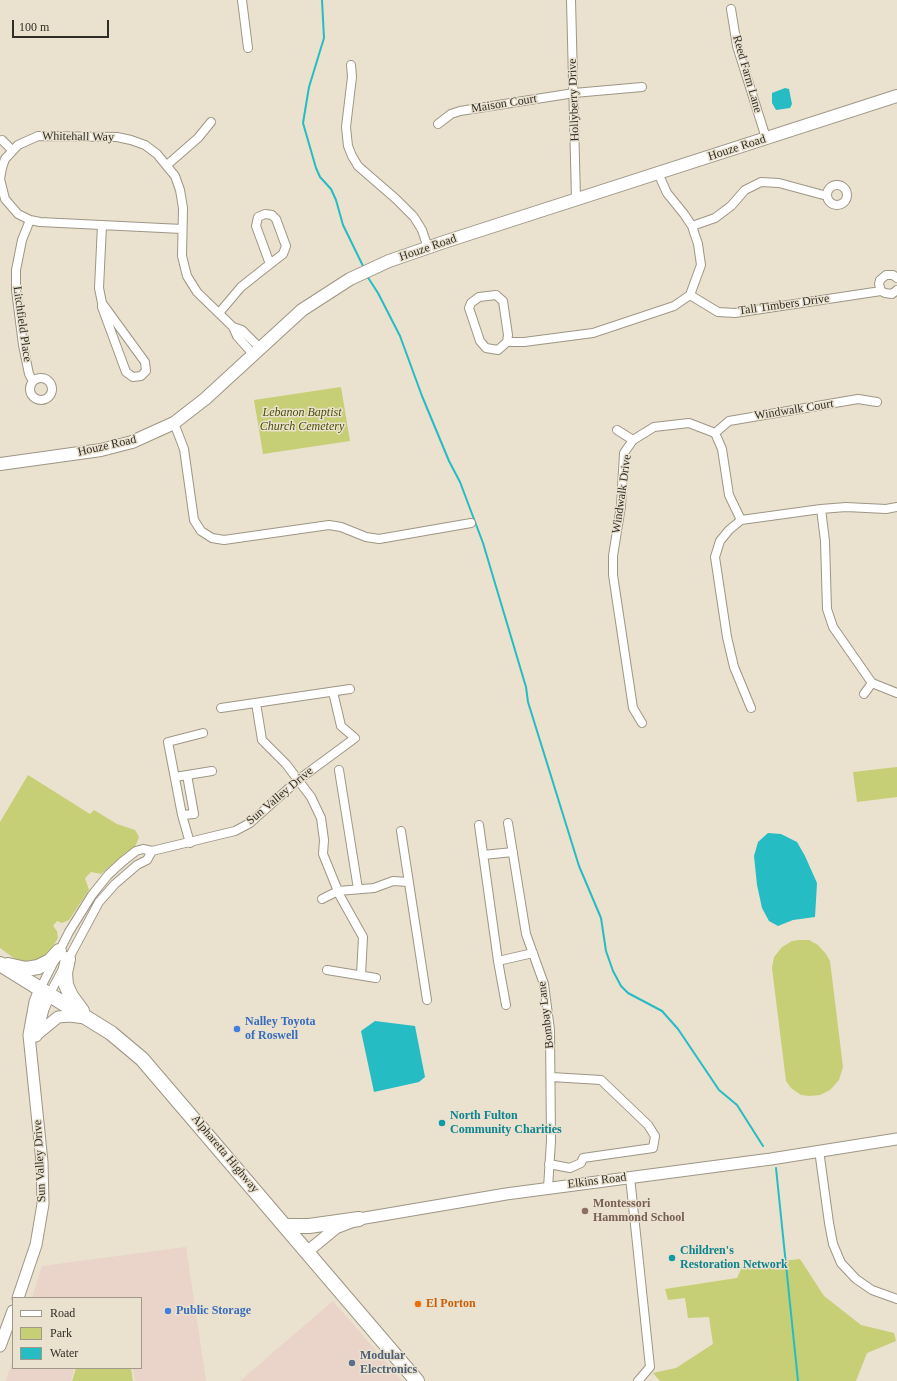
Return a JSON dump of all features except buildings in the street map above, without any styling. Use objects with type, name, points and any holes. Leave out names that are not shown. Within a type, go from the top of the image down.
[{"type":"highway","points":[[0,963],[17,968],[33,968],[63,955],[68,990],[89,1019]]},
{"type":"highway","name":"Alpharetta Highway","points":[[0,963],[121,1040],[153,1070],[417,1381]]},
{"type":"highway","points":[[286,1226],[309,1226],[359,1219]]},
{"type":"main road","name":"Houze Road","points":[[0,464],[101,450],[132,442],[174,423],[205,399],[286,323],[326,294],[366,272],[428,248],[897,96]]},
{"type":"street","points":[[242,0],[248,48]]},
{"type":"street","name":"Hollyberry Drive","points":[[571,0],[576,199]]},
{"type":"street","name":"Reed Farm Lane","points":[[731,9],[737,46],[766,138]]},
{"type":"street","points":[[351,65],[352,77],[346,127],[348,146],[352,156],[358,166],[414,217],[422,230],[428,248]]},
{"type":"street","name":"Maison Court","points":[[438,124],[452,114],[460,111],[574,93],[642,87]]},
{"type":"street","points":[[167,165],[198,138],[211,122]]},
{"type":"street","name":"Whitehall Way","points":[[182,229],[30,220],[18,214],[11,208],[1,189],[2,168],[12,150],[24,141],[38,136],[117,137],[145,145],[167,165],[175,176],[180,190],[183,208],[182,256],[187,276],[197,292],[233,327],[237,336],[256,351]]},
{"type":"street","points":[[2,140],[12,150]]},
{"type":"street","points":[[507,342],[508,328],[503,301],[496,295],[480,297],[471,303],[469,308],[480,341],[486,348],[498,350],[507,342],[524,342],[593,333],[674,306],[690,295],[701,264],[698,244],[692,226],[667,193],[658,173]]},
{"type":"street","points":[[692,226],[716,218],[731,206],[746,190],[761,182],[779,183],[827,196]]},
{"type":"street","points":[[219,313],[241,287],[283,254],[286,246],[276,219],[272,215],[265,214],[258,217],[256,226],[270,264]]},
{"type":"street","name":"Litchfield Place","points":[[30,220],[22,240],[16,270],[16,290],[23,346],[29,374],[33,381]]},
{"type":"street","points":[[102,225],[99,288],[102,307],[126,372],[133,377],[141,376],[146,371],[145,362],[102,303]]},
{"type":"street","points":[[881,291],[879,284],[882,277],[890,274],[897,278]]},
{"type":"street","name":"Tall Timbers Drive","points":[[690,295],[718,312],[735,313],[881,291],[888,295],[897,290]]},
{"type":"street","name":"Windwalk Court","points":[[715,433],[729,421],[858,400],[877,402]]},
{"type":"street","points":[[174,423],[184,449],[194,520],[201,531],[212,538],[224,540],[329,525],[341,527],[366,537],[379,539],[471,523]]},
{"type":"street","name":"Windwalk Drive","points":[[642,723],[633,708],[613,575],[612,556],[620,506],[624,453],[633,440],[654,427],[689,423],[715,433]]},
{"type":"street","points":[[617,430],[633,440]]},
{"type":"street","points":[[715,433],[722,449],[729,496],[741,520]]},
{"type":"street","points":[[752,708],[732,660],[727,637],[715,557],[720,541],[729,530],[741,520],[820,509],[846,507],[886,509],[897,507]]},
{"type":"street","points":[[820,509],[825,541],[827,609],[833,627],[872,683],[897,692]]},
{"type":"street","points":[[864,694],[872,683]]},
{"type":"street","points":[[221,708],[350,689]]},
{"type":"street","name":"Sun Valley Drive","points":[[44,992],[92,895],[108,875],[136,851],[143,849],[152,851],[235,831],[250,823],[298,780],[355,738],[341,726],[333,692]]},
{"type":"street","points":[[256,703],[262,740],[298,780],[311,797],[321,818],[324,840],[323,854],[338,892],[363,937],[361,975]]},
{"type":"street","points":[[190,843],[182,816],[168,742],[203,733]]},
{"type":"street","points":[[339,770],[358,889]]},
{"type":"street","points":[[174,777],[212,771]]},
{"type":"street","points":[[182,816],[194,814],[187,775]]},
{"type":"street","name":"Bombay Lane","points":[[508,823],[526,934],[544,984],[550,1030],[551,1077],[548,1188]]},
{"type":"street","points":[[479,825],[498,961],[506,1006]]},
{"type":"street","points":[[401,831],[427,1000]]},
{"type":"street","name":"Sun Valley Drive","points":[[18,1297],[36,1245],[43,1204],[42,1162],[34,1040],[29,1035],[30,1024],[63,955],[99,902],[115,884],[137,865],[147,860],[152,851]]},
{"type":"street","points":[[483,856],[513,852]]},
{"type":"street","points":[[322,898],[338,892],[374,888],[393,882],[408,882]]},
{"type":"street","points":[[498,961],[533,953]]},
{"type":"street","points":[[327,970],[376,978]]},
{"type":"street","points":[[34,1040],[58,1017],[70,1016],[89,1019]]},
{"type":"street","points":[[549,1164],[570,1168],[581,1163],[583,1158],[653,1148],[655,1136],[648,1125],[601,1080],[551,1077]]},
{"type":"street","name":"Elkins Road","points":[[308,1251],[336,1228],[359,1219],[548,1188],[771,1159],[819,1150],[897,1139]]},
{"type":"street","points":[[819,1150],[828,1223],[833,1244],[842,1263],[856,1279],[872,1290],[897,1298]]},
{"type":"street","points":[[630,1177],[650,1367],[638,1381]]},
{"type":"street","points":[[0,1346],[12,1314]]},
{"type":"shaded area","name":"Public Storage","points":[[186,1247],[206,1381],[135,1381],[133,1369],[142,1369],[142,1297],[32,1297],[42,1266]]},
{"type":"shaded area","points":[[333,1301],[402,1381],[240,1381]]},
{"type":"shaded area","points":[[12,1362],[12,1369],[74,1369],[71,1381],[6,1381]]},
{"type":"green space","name":"Lebanon Baptist Church Cemetery","points":[[341,387],[350,441],[263,454],[254,400]]},
{"type":"green space","points":[[897,767],[897,797],[857,802],[853,772]]},
{"type":"green space","points":[[28,775],[90,814],[94,810],[117,824],[135,830],[139,837],[135,847],[125,853],[101,874],[91,872],[85,878],[89,890],[69,920],[62,923],[57,921],[53,926],[57,931],[58,938],[45,959],[25,966],[0,948],[0,822]]},
{"type":"green space","points":[[809,940],[818,945],[830,961],[843,1067],[839,1080],[830,1090],[820,1095],[801,1095],[791,1088],[786,1081],[772,968],[774,957],[782,947],[792,941]]},
{"type":"green space","points":[[800,1259],[824,1296],[861,1325],[894,1333],[896,1341],[867,1353],[856,1381],[660,1381],[653,1373],[676,1368],[713,1344],[709,1317],[688,1318],[685,1298],[668,1300],[665,1289],[737,1278],[743,1265]]},
{"type":"green space","points":[[76,1369],[131,1369],[133,1381],[72,1381]]},
{"type":"water","points":[[785,88],[789,89],[792,104],[790,108],[776,110],[772,103],[772,93]]},
{"type":"water","points":[[768,833],[781,834],[797,842],[805,856],[817,883],[815,917],[793,920],[778,926],[769,921],[762,908],[757,885],[754,856],[758,842]]},
{"type":"water","points":[[375,1021],[415,1026],[425,1077],[419,1082],[374,1092],[361,1031]]},
{"type":"waterway","points":[[322,0],[324,38],[309,87],[303,123],[316,168],[320,177],[331,189],[336,200],[343,225],[364,268]]},
{"type":"waterway","points":[[367,276],[378,293],[400,336],[422,396],[449,461],[460,482],[483,543],[526,687],[528,702],[579,866],[601,918],[606,951],[613,971],[621,986],[628,993],[662,1011],[678,1029],[719,1090],[737,1105],[763,1146]]},
{"type":"waterway","points":[[776,1168],[798,1381]]},
{"type":"place","name":"Nalley Toyota of Roswell","points":[[237,1029]]},
{"type":"place","name":"North Fulton Community Charities","points":[[442,1123]]},
{"type":"place","name":"Montessori Hammond School","points":[[585,1211]]},
{"type":"place","name":"Children's Restoration Network","points":[[672,1258]]},
{"type":"place","name":"El Porton","points":[[418,1304]]},
{"type":"place","name":"Public Storage","points":[[168,1311]]},
{"type":"place","name":"Modular Electronics","points":[[352,1363]]}]
